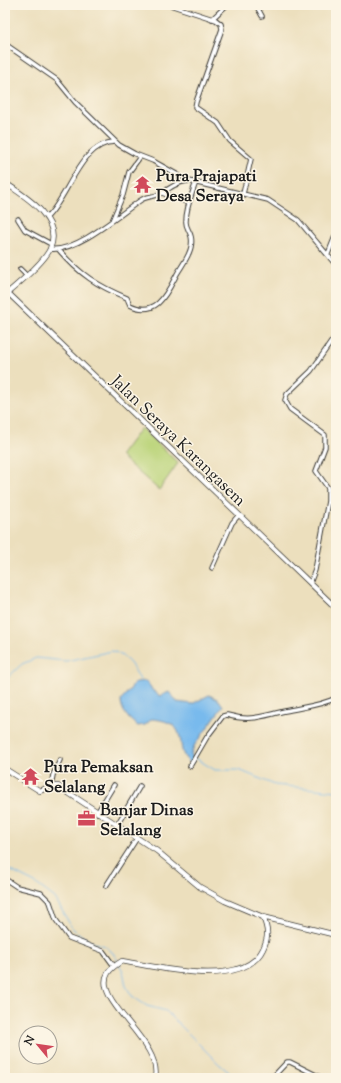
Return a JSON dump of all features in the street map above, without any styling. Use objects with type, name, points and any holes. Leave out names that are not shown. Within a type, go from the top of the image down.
[{"type":"street","points":[[170,5],[212,19],[221,24],[222,29],[196,102],[196,107],[218,123],[230,141],[251,159],[243,194]]},
{"type":"street","points":[[212,19],[227,5]]},
{"type":"street","points":[[256,5],[262,16]]},
{"type":"street","points":[[5,44],[57,80],[75,102],[115,142],[140,157],[153,161],[178,176],[180,181]]},
{"type":"street","points":[[46,218],[57,206],[72,178],[93,151],[103,144],[115,142]]},
{"type":"street","points":[[112,222],[123,195],[129,172],[140,157]]},
{"type":"street","points":[[59,250],[98,231],[144,198],[162,193],[180,181],[196,182],[268,200],[300,222],[336,265]]},
{"type":"street","points":[[18,219],[25,230],[59,250],[76,267],[98,285],[127,298],[130,305],[142,309],[149,307],[165,298],[190,252],[192,234],[185,222],[196,182]]},
{"type":"street","points":[[5,183],[33,202],[50,224],[52,232],[51,246],[43,259],[6,293]]},
{"type":"street","points":[[162,193],[189,203]]},
{"type":"street","points":[[328,254],[336,234]]},
{"type":"street","points":[[20,269],[26,275]]},
{"type":"street","name":"Jalan Seraya Karangasem","points":[[6,293],[336,608]]},
{"type":"street","points":[[310,583],[315,570],[328,501],[328,488],[316,471],[325,447],[325,435],[290,409],[285,400],[287,394],[310,371],[336,335]]},
{"type":"street","points":[[328,501],[336,497]]},
{"type":"street","points":[[212,568],[232,523],[238,516]]},
{"type":"street","points":[[190,766],[216,725],[227,715],[240,719],[263,717],[318,704],[336,698]]},
{"type":"street","points":[[51,786],[53,774],[60,760]]},
{"type":"street","points":[[5,769],[40,791],[51,786],[58,786],[97,813],[157,850],[208,892],[225,901],[263,917],[336,935]]},
{"type":"street","points":[[97,813],[114,785]]},
{"type":"street","points":[[117,825],[140,786]]},
{"type":"street","points":[[106,886],[137,838]]},
{"type":"street","points":[[5,879],[17,887],[41,894],[50,902],[56,920],[69,938],[103,951],[115,966]]},
{"type":"street","points":[[155,1078],[156,1067],[151,1053],[108,994],[105,982],[108,972],[122,961],[178,971],[218,972],[236,970],[252,963],[259,956],[268,937],[267,928],[263,917]]},
{"type":"street","points":[[267,928],[273,922],[278,921]]},
{"type":"street","points":[[272,1078],[287,1062],[290,1062],[322,1078]]},
{"type":"green space","points":[[141,428],[178,463],[159,490],[120,456]]},
{"type":"water","points":[[147,681],[151,689],[160,696],[169,692],[177,702],[192,704],[209,695],[219,700],[223,706],[194,746],[191,754],[194,759],[191,763],[185,758],[178,731],[173,726],[165,721],[152,719],[145,725],[138,726],[129,718],[122,708],[121,700],[136,682]]},
{"type":"waterway","points":[[5,680],[22,664],[36,658],[66,661],[112,651],[118,653],[126,659],[133,667],[141,682]]},
{"type":"waterway","points":[[195,758],[215,770],[239,770],[275,785],[336,791]]},
{"type":"waterway","points":[[5,868],[35,883],[55,898],[72,928],[90,942],[105,946],[113,953],[118,961]]},
{"type":"waterway","points":[[119,964],[123,971],[126,986],[132,996],[147,1006],[166,1011],[219,1064],[236,1078]]},
{"type":"place","name":"Pura Prajapati Desa Seraya","points":[[143,185]]},
{"type":"place","name":"Pura Pemaksan Selalang","points":[[31,776]]},
{"type":"place","name":"Banjar Dinas Selalang","points":[[87,819]]}]
